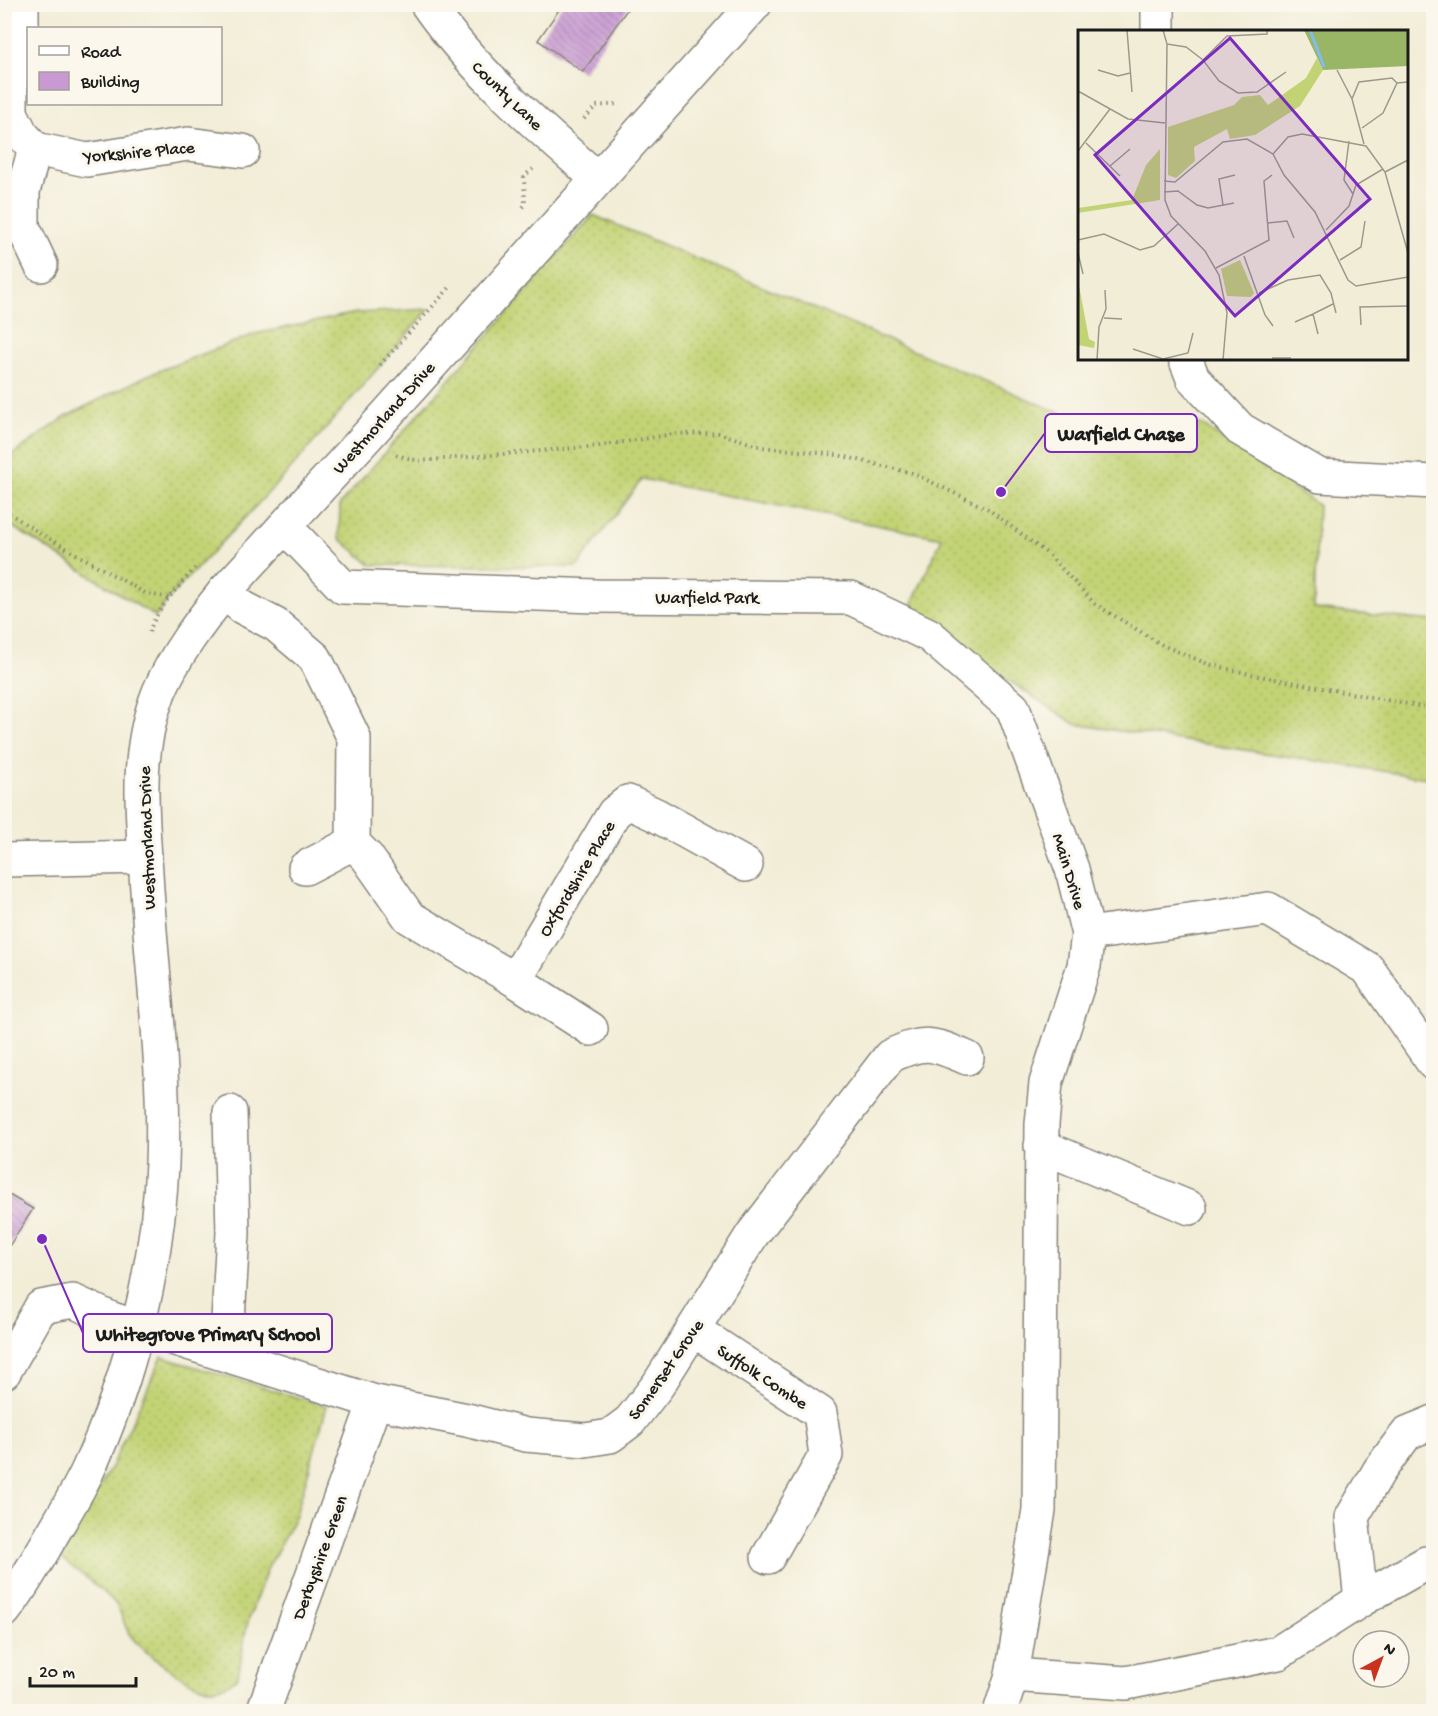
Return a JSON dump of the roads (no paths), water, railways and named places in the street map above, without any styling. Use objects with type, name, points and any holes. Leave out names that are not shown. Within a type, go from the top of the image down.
[{"type":"street","points":[[22,4],[22,37],[11,78],[11,113],[21,133],[35,150],[23,191],[24,227],[41,265]]},
{"type":"street","name":"County Lane","points":[[427,4],[469,57],[560,146],[597,178]]},
{"type":"street","name":"Westmorland Drive","points":[[4,1611],[45,1546],[87,1471],[121,1386],[139,1327],[158,1221],[162,1163],[160,1054],[141,773],[147,732],[159,691],[186,643],[224,592],[755,4]]},
{"type":"street","points":[[1158,4],[1158,30]]},
{"type":"street","name":"Yorkshire Place","points":[[35,150],[87,160],[188,144],[243,151]]},
{"type":"street","points":[[1186,360],[1193,378],[1240,429],[1320,476],[1434,482]]},
{"type":"street","name":"Warfield Park","points":[[283,528],[298,540],[343,587],[596,596],[851,598],[929,635],[1013,708],[1050,809]]},
{"type":"street","points":[[224,592],[242,607],[276,625],[315,658],[354,738],[353,843],[367,857],[409,917],[515,980],[591,1029]]},
{"type":"street","name":"Oxfordshire Place","points":[[515,980],[614,813],[628,802],[746,865]]},
{"type":"street","name":"Main Drive","points":[[1050,809],[1072,869],[1088,934]]},
{"type":"street","points":[[305,868],[353,843]]},
{"type":"street","points":[[4,860],[145,857]]},
{"type":"street","points":[[1000,1712],[1012,1675],[1039,1510],[1041,1146],[1046,1083],[1084,966],[1088,934],[1268,909],[1368,969],[1434,1064]]},
{"type":"street","name":"Somerset Grove","points":[[4,1372],[41,1307],[73,1301],[112,1318],[375,1402],[466,1420],[526,1435],[585,1440],[610,1436],[630,1420],[658,1385],[752,1235],[890,1056],[909,1047],[934,1044],[967,1058]]},
{"type":"street","points":[[226,1355],[233,1233],[230,1112]]},
{"type":"street","points":[[1041,1146],[1190,1208]]},
{"type":"street","name":"Suffolk Combe","points":[[694,1330],[820,1413],[826,1455],[768,1557]]},
{"type":"street","name":"Derbyshire Green","points":[[273,1709],[375,1402]]},
{"type":"street","points":[[1361,1600],[1352,1517],[1379,1471],[1407,1433],[1434,1422]]},
{"type":"street","points":[[1012,1675],[1126,1683],[1278,1653],[1361,1600],[1426,1563],[1434,1563]]},
{"type":"place","name":"Warfield Chase","points":[[1001,492]]},
{"type":"place","name":"Whitegrove Primary School","points":[[42,1239]]}]
